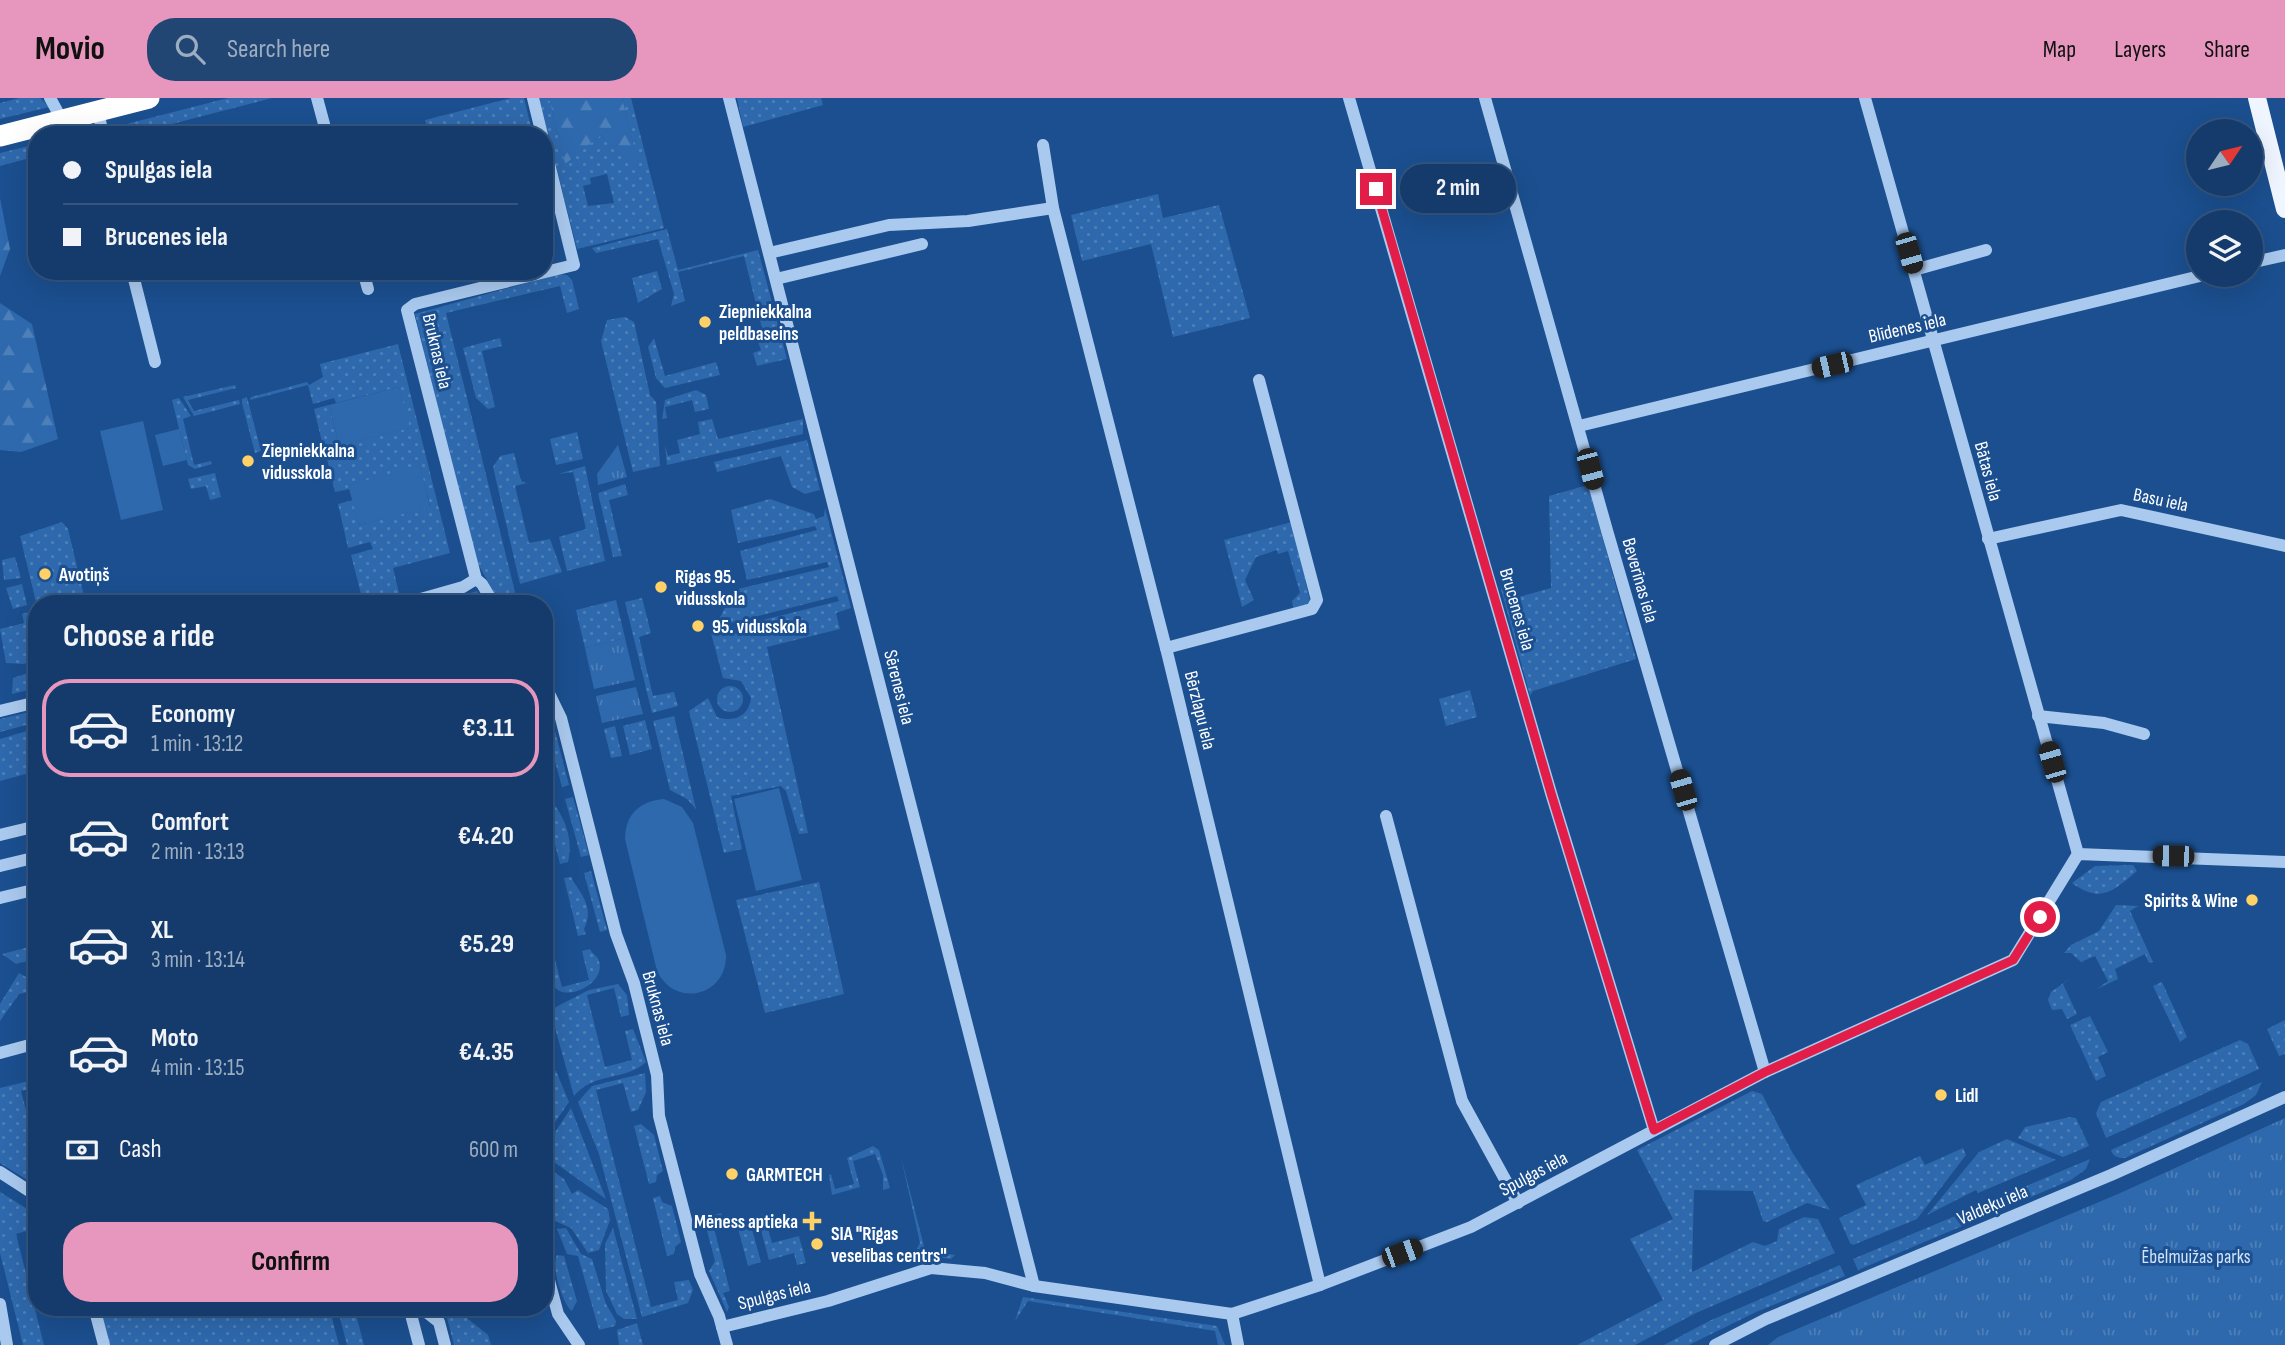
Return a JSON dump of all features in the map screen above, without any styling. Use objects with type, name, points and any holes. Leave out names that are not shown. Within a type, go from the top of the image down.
[{"type":"highway","points":[[39,126],[149,98]]},
{"type":"highway","points":[[0,136],[28,129]]},
{"type":"main road","points":[[2257,98],[2285,209]]},
{"type":"street","points":[[50,98],[62,120]]},
{"type":"street","points":[[317,98],[325,126]]},
{"type":"street","points":[[533,98],[540,126]]},
{"type":"street","name":"Sērenes iela","points":[[730,98],[1034,1286]]},
{"type":"street","name":"Brucenes iela","points":[[1349,98],[1551,793],[1654,1130]]},
{"type":"street","name":"Beverīnas iela","points":[[1485,98],[1765,1072]]},
{"type":"street","name":"Bātas iela","points":[[1865,98],[2078,854]]},
{"type":"street","points":[[98,111],[101,126]]},
{"type":"street","name":"Bērzlapu iela","points":[[1043,145],[1053,208],[1166,648],[1320,1285]]},
{"type":"street","name":"Bruknas iela","points":[[553,180],[574,265],[553,270]]},
{"type":"street","points":[[769,253],[889,225],[968,221],[1053,208]]},
{"type":"street","points":[[776,279],[922,244]]},
{"type":"street","points":[[1914,270],[1986,250]]},
{"type":"street","points":[[2263,260],[2285,255]]},
{"type":"street","name":"Blīdenes iela","points":[[1579,426],[2186,279]]},
{"type":"street","points":[[134,280],[155,362]]},
{"type":"street","points":[[366,280],[368,289]]},
{"type":"street","name":"Bruknas iela","points":[[489,595],[476,579],[407,310],[415,304],[506,280]]},
{"type":"street","points":[[1166,648],[1312,609],[1317,600],[1259,380]]},
{"type":"street","name":"Basu iela","points":[[1988,539],[2121,510],[2285,547]]},
{"type":"street","points":[[435,595],[463,587],[476,579]]},
{"type":"street","name":"Bruknas iela","points":[[553,702],[561,718],[616,934],[634,983],[657,1075],[659,1116],[700,1274],[727,1345]]},
{"type":"street","points":[[0,711],[28,704]]},
{"type":"street","points":[[2038,716],[2104,723],[2144,734]]},
{"type":"street","points":[[1386,816],[1462,1101],[1518,1203]]},
{"type":"street","points":[[0,835],[28,828]]},
{"type":"street","points":[[2078,854],[2285,862]]},
{"type":"street","name":"Spulgas iela","points":[[722,1327],[828,1301],[931,1268],[985,1273],[1034,1286],[1232,1314],[1320,1285],[1471,1227],[1765,1072],[2013,960],[2078,854]]},
{"type":"street","points":[[0,866],[28,859]]},
{"type":"street","points":[[0,898],[28,891]]},
{"type":"street","points":[[0,1053],[28,1045]]},
{"type":"street","name":"Valdeķu iela","points":[[1714,1345],[1739,1339],[2285,1097]]},
{"type":"street","points":[[0,1172],[28,1189]]},
{"type":"street","points":[[553,1295],[558,1314],[579,1345]]},
{"type":"street","points":[[0,1304],[7,1345]]},
{"type":"street","points":[[1232,1314],[1238,1345]]},
{"type":"street","points":[[96,1316],[104,1345]]},
{"type":"street","points":[[411,1316],[419,1345]]},
{"type":"street","points":[[431,1316],[439,1322],[445,1345]]},
{"type":"green space","points":[[19,98],[40,98],[49,107],[0,119],[0,103]]},
{"type":"green space","points":[[228,98],[272,98],[164,126],[119,126]]},
{"type":"green space","points":[[511,98],[524,98],[531,126],[427,126],[425,120]]},
{"type":"green space","points":[[539,98],[549,98],[565,163],[601,135],[640,172],[622,98],[631,98],[664,228],[577,249],[553,154],[553,126],[546,126]],"holes":[[[607,174],[614,203],[588,206],[583,186],[591,184],[590,178]]]},
{"type":"green space","points":[[549,98],[622,98],[641,174],[601,135],[565,164]]},
{"type":"green space","points":[[737,98],[821,98],[823,105],[743,127]]},
{"type":"green space","points":[[28,146],[28,158],[0,166],[0,153]]},
{"type":"green space","points":[[1158,194],[1163,218],[1219,205],[1250,318],[1173,337],[1151,244],[1082,261],[1071,215]]},
{"type":"green space","points":[[0,198],[10,249],[0,276]]},
{"type":"green space","points":[[667,229],[678,270],[758,250],[787,359],[757,366],[753,353],[761,350],[754,331],[762,328],[744,256],[678,272],[685,301],[671,306],[674,294],[658,239],[596,253],[592,248]]},
{"type":"green space","points":[[657,271],[662,289],[638,303],[632,278]]},
{"type":"green space","points":[[567,275],[572,280],[579,309],[567,313],[560,286],[446,313],[516,595],[496,595],[475,559],[415,314],[537,280],[553,280],[553,276]]},
{"type":"green space","points":[[0,303],[32,324],[58,439],[21,452],[0,450]]},
{"type":"green space","points":[[625,317],[634,322],[650,395],[656,402],[660,466],[633,472],[601,341],[607,320]]},
{"type":"green space","points":[[500,338],[502,346],[482,351],[495,407],[488,409],[476,398],[463,348]]},
{"type":"green space","points":[[654,338],[665,376],[716,362],[720,375],[665,388],[656,378],[648,347]]},
{"type":"green space","points":[[398,344],[450,553],[393,568],[399,593],[361,595],[351,555],[373,549],[370,542],[348,548],[338,504],[353,500],[359,525],[430,506],[420,467],[349,485],[350,489],[335,492],[326,455],[347,450],[346,444],[409,428],[399,387],[336,403],[334,398],[313,404],[308,385],[250,400],[251,397],[307,382],[309,385],[323,377],[320,364]]},
{"type":"green space","points":[[235,385],[236,388],[188,400],[194,411],[239,400],[240,404],[194,416],[183,397]]},
{"type":"green space","points":[[399,387],[410,428],[339,446],[329,405]]},
{"type":"green space","points":[[696,390],[706,395],[709,409],[695,412],[692,400],[665,407],[667,418],[662,419],[665,400]]},
{"type":"green space","points":[[247,397],[261,451],[255,453],[242,403],[242,399]]},
{"type":"green space","points":[[179,398],[191,416],[183,419],[194,465],[211,461],[212,464],[195,469],[188,465],[172,400]]},
{"type":"green space","points":[[329,405],[339,446],[324,450],[314,409]]},
{"type":"green space","points":[[712,419],[718,439],[803,419],[803,434],[667,465],[665,445],[668,456],[680,453],[677,440],[700,434],[698,422]]},
{"type":"green space","points":[[143,421],[163,510],[121,520],[100,431]]},
{"type":"green space","points":[[179,429],[187,460],[163,466],[155,435]]},
{"type":"green space","points":[[577,432],[583,459],[556,465],[550,439]]},
{"type":"green space","points":[[807,440],[820,490],[805,494],[792,487],[781,456],[717,472],[714,462]]},
{"type":"green space","points":[[618,445],[627,477],[598,485],[597,474]]},
{"type":"green space","points":[[514,453],[521,481],[527,483],[515,486],[529,543],[550,539],[562,572],[520,584],[493,467],[500,456]]},
{"type":"green space","points":[[420,466],[430,507],[359,525],[348,485]]},
{"type":"green space","points":[[585,466],[605,561],[567,571],[559,537],[586,529],[573,472],[558,474]]},
{"type":"green space","points":[[215,473],[221,497],[210,500],[206,486],[191,489],[188,479]]},
{"type":"green space","points":[[625,484],[628,495],[609,500],[622,556],[613,557],[598,493]]},
{"type":"green space","points":[[1588,485],[1636,659],[1533,691],[1530,696],[1501,589],[1503,585],[1508,600],[1551,588],[1549,496]]},
{"type":"green space","points":[[770,499],[814,514],[816,519],[824,516],[825,508],[851,608],[836,613],[840,629],[767,647],[808,833],[799,834],[786,791],[781,786],[731,796],[742,849],[724,853],[689,711],[708,698],[717,717],[735,718],[744,714],[751,698],[741,681],[723,678],[711,633],[839,601],[837,596],[715,627],[734,590],[829,567],[827,562],[747,580],[740,551],[817,530],[815,526],[738,543],[731,510]]},
{"type":"green space","points":[[62,522],[68,529],[84,595],[34,595],[20,536]]},
{"type":"green space","points":[[1292,522],[1310,601],[1305,609],[1294,611],[1292,601],[1300,593],[1288,551],[1278,554],[1277,550],[1256,557],[1245,580],[1254,600],[1242,607],[1224,540]]},
{"type":"green space","points":[[15,557],[21,578],[4,580],[2,560]]},
{"type":"green space","points":[[22,584],[27,605],[13,609],[6,588]]},
{"type":"green space","points":[[477,591],[479,595],[463,595]]},
{"type":"green space","points":[[642,598],[651,633],[639,637],[653,696],[674,692],[678,706],[652,713],[625,602]]},
{"type":"green space","points":[[616,600],[625,638],[585,648],[576,610]]},
{"type":"green space","points":[[28,612],[28,663],[6,663],[0,629],[24,623],[22,614]]},
{"type":"green space","points":[[625,638],[635,680],[594,689],[585,648]]},
{"type":"green space","points":[[28,673],[28,690],[12,694],[13,678]]},
{"type":"green space","points":[[730,686],[739,690],[743,699],[739,708],[730,712],[721,708],[717,699],[721,690]]},
{"type":"green space","points":[[636,687],[643,714],[602,723],[596,696]]},
{"type":"green space","points":[[1470,690],[1477,717],[1446,726],[1439,699]]},
{"type":"green space","points":[[28,712],[28,724],[0,732],[0,719]]},
{"type":"green space","points":[[674,716],[696,809],[687,799],[670,790],[653,721]]},
{"type":"green space","points":[[645,720],[652,749],[630,755],[623,726]]},
{"type":"green space","points":[[615,726],[622,756],[611,758],[604,729]]},
{"type":"green space","points":[[553,727],[569,785],[562,787],[553,754]]},
{"type":"green space","points":[[28,731],[28,773],[0,781],[0,739]]},
{"type":"green space","points":[[779,788],[802,880],[756,891],[734,799]]},
{"type":"green space","points":[[573,797],[589,855],[581,857],[565,799]]},
{"type":"green space","points":[[664,799],[682,807],[693,823],[726,955],[724,969],[718,980],[699,993],[676,990],[665,983],[657,971],[625,839],[628,822],[636,810],[655,800]]},
{"type":"green space","points":[[553,803],[562,816],[569,838],[568,862],[560,864],[553,836]]},
{"type":"green space","points":[[2133,865],[2137,871],[2106,892],[2091,893],[2072,883],[2095,866]]},
{"type":"green space","points":[[591,871],[607,930],[600,932],[584,873]]},
{"type":"green space","points":[[571,877],[582,895],[588,914],[584,929],[586,934],[578,936],[564,878]]},
{"type":"green space","points":[[819,882],[844,994],[765,1013],[736,900]]},
{"type":"green space","points":[[2116,905],[2138,906],[2130,911],[2153,962],[2149,963],[2145,954],[2115,969],[2118,979],[2097,989],[2108,981],[2095,956],[2081,962],[2071,953],[2064,953],[2071,945],[2099,931]]},
{"type":"green space","points":[[28,947],[28,961],[16,964],[2,954]]},
{"type":"green space","points":[[590,949],[598,959],[600,968],[594,980],[575,992],[562,992],[555,988],[553,952],[562,987],[589,980],[582,951]]},
{"type":"green space","points":[[19,973],[28,978],[28,992],[19,994],[0,1021],[0,1004]]},
{"type":"green space","points":[[2072,977],[2063,984],[2077,1014],[2067,1019],[2062,1009],[2052,1010],[2048,1000],[2051,992]]},
{"type":"green space","points":[[2162,982],[2187,1037],[2180,1042],[2153,986]]},
{"type":"green space","points":[[618,984],[627,995],[629,1015],[621,1017],[614,988],[587,995],[605,1067],[632,1060],[625,1031],[633,1029],[646,1062],[628,1072],[591,1083],[574,1096],[553,1021],[553,1008],[589,990]]},
{"type":"green space","points":[[2090,1016],[2108,1052],[2098,1057],[2106,1076],[2096,1081],[2070,1025]]},
{"type":"green space","points":[[2285,1020],[2285,1054],[2279,1056],[2267,1029]]},
{"type":"green space","points":[[2240,1040],[2248,1044],[2259,1069],[2106,1138],[2096,1113],[2101,1102]]},
{"type":"green space","points":[[556,1071],[569,1102],[553,1125],[553,1072]]},
{"type":"green space","points":[[645,1073],[646,1092],[638,1110],[631,1112],[623,1083],[596,1090],[651,1307],[678,1300],[674,1282],[689,1280],[693,1290],[688,1303],[642,1317],[599,1154],[578,1102],[592,1086]]},
{"type":"green space","points":[[28,1081],[28,1089],[21,1091],[28,1118],[28,1180],[0,1163],[0,1088]]},
{"type":"green space","points":[[2262,1082],[2256,1095],[2244,1104],[2125,1158],[2116,1157],[2111,1150]]},
{"type":"green space","points":[[1752,1091],[1762,1094],[1792,1152],[1830,1210],[1807,1203],[1767,1222],[1763,1221],[1753,1191],[1694,1190],[1692,1272],[1753,1242],[1765,1246],[1777,1241],[1779,1229],[1804,1217],[1818,1219],[1835,1253],[1696,1313],[1635,1345],[1577,1345],[1663,1300],[1630,1239],[1673,1219],[1637,1150]]},
{"type":"green space","points":[[571,1108],[606,1199],[553,1161],[553,1135]]},
{"type":"green space","points":[[2076,1118],[2089,1146],[2063,1157],[2018,1138],[2025,1127]]},
{"type":"green space","name":"Ēbelmuižas parks","points":[[2285,1118],[2285,1345],[1768,1345],[1778,1337],[2118,1194]]},
{"type":"green space","points":[[641,1124],[654,1135],[663,1171],[657,1175],[656,1182],[649,1184],[634,1126]]},
{"type":"green space","points":[[2007,1139],[2056,1160],[1978,1193],[1976,1190],[1927,1215],[1979,1152]]},
{"type":"green space","points":[[873,1146],[879,1150],[890,1188],[883,1190],[883,1175],[875,1154],[853,1161],[860,1187],[832,1195],[829,1175],[831,1174],[835,1189],[854,1184],[847,1158]]},
{"type":"green space","points":[[1963,1148],[1966,1155],[1917,1219],[1853,1245],[1850,1243],[1839,1218],[1866,1205],[1856,1185],[1920,1156],[1925,1165]]},
{"type":"green space","points":[[901,1157],[925,1250],[955,1255],[951,1259],[924,1256],[916,1250],[920,1243]]},
{"type":"green space","points":[[2090,1159],[2086,1169],[2071,1180],[1858,1270],[1853,1259]]},
{"type":"green space","points":[[553,1171],[564,1179],[572,1194],[578,1190],[608,1209],[610,1220],[599,1250],[588,1253],[571,1228],[555,1221]]},
{"type":"green space","points":[[0,1192],[28,1209],[28,1231],[16,1234],[28,1282],[28,1316],[37,1316],[44,1345],[23,1345],[0,1253]]},
{"type":"green space","points":[[660,1196],[662,1202],[672,1206],[681,1242],[675,1247],[674,1254],[667,1256],[653,1198]]},
{"type":"green space","points":[[721,1213],[724,1222],[713,1224],[730,1291],[723,1293],[729,1307],[727,1312],[709,1271],[715,1261],[705,1223],[705,1218]]},
{"type":"green space","points":[[764,1214],[772,1243],[799,1236],[806,1263],[797,1265],[794,1253],[769,1260],[757,1216]]},
{"type":"green space","points":[[749,1218],[761,1262],[748,1266],[736,1221]]},
{"type":"green space","points":[[566,1228],[581,1254],[592,1259],[606,1304],[616,1321],[615,1326],[599,1330],[578,1256],[567,1254],[557,1229]]},
{"type":"green space","points":[[613,1228],[637,1319],[624,1319],[617,1314],[606,1291],[605,1244]]},
{"type":"green space","points":[[557,1255],[564,1256],[577,1301],[572,1311],[558,1284],[555,1267]]},
{"type":"green space","points":[[1840,1265],[1845,1276],[1756,1312],[1689,1345],[1664,1345],[1709,1321]]},
{"type":"green space","points":[[1023,1297],[1217,1326],[1225,1345],[1218,1345],[1215,1331],[1028,1301],[1015,1321]]},
{"type":"green space","points":[[102,1316],[331,1316],[339,1345],[110,1345]]},
{"type":"green space","points":[[339,1316],[356,1316],[364,1345],[347,1345]]},
{"type":"green space","points":[[444,1316],[464,1316],[488,1335],[491,1345],[454,1345],[447,1318]]},
{"type":"green space","points":[[637,1323],[643,1345],[619,1345],[617,1330]]},
{"type":"place","name":"Ziepniekkalna peldbaseins","points":[[705,322]]},
{"type":"place","name":"Ziepniekkalna vidusskola","points":[[248,461]]},
{"type":"place","name":"Avotiņš","points":[[45,574]]},
{"type":"place","name":"Rīgas 95. vidusskola","points":[[661,587]]},
{"type":"place","name":"95. vidusskola","points":[[698,626]]},
{"type":"place","name":"Spirits & Wine","points":[[2252,900]]},
{"type":"place","name":"Lidl","points":[[1941,1095]]},
{"type":"place","name":"GARMTECH","points":[[732,1174]]},
{"type":"place","name":"Mēness aptieka","points":[[812,1221]]},
{"type":"place","name":"SIA \"Rīgas veselības centrs\"","points":[[817,1244]]},
{"type":"route","points":[[1376,189],[1551,793],[1654,1130],[1765,1072],[2013,960],[2040,917]]}]
